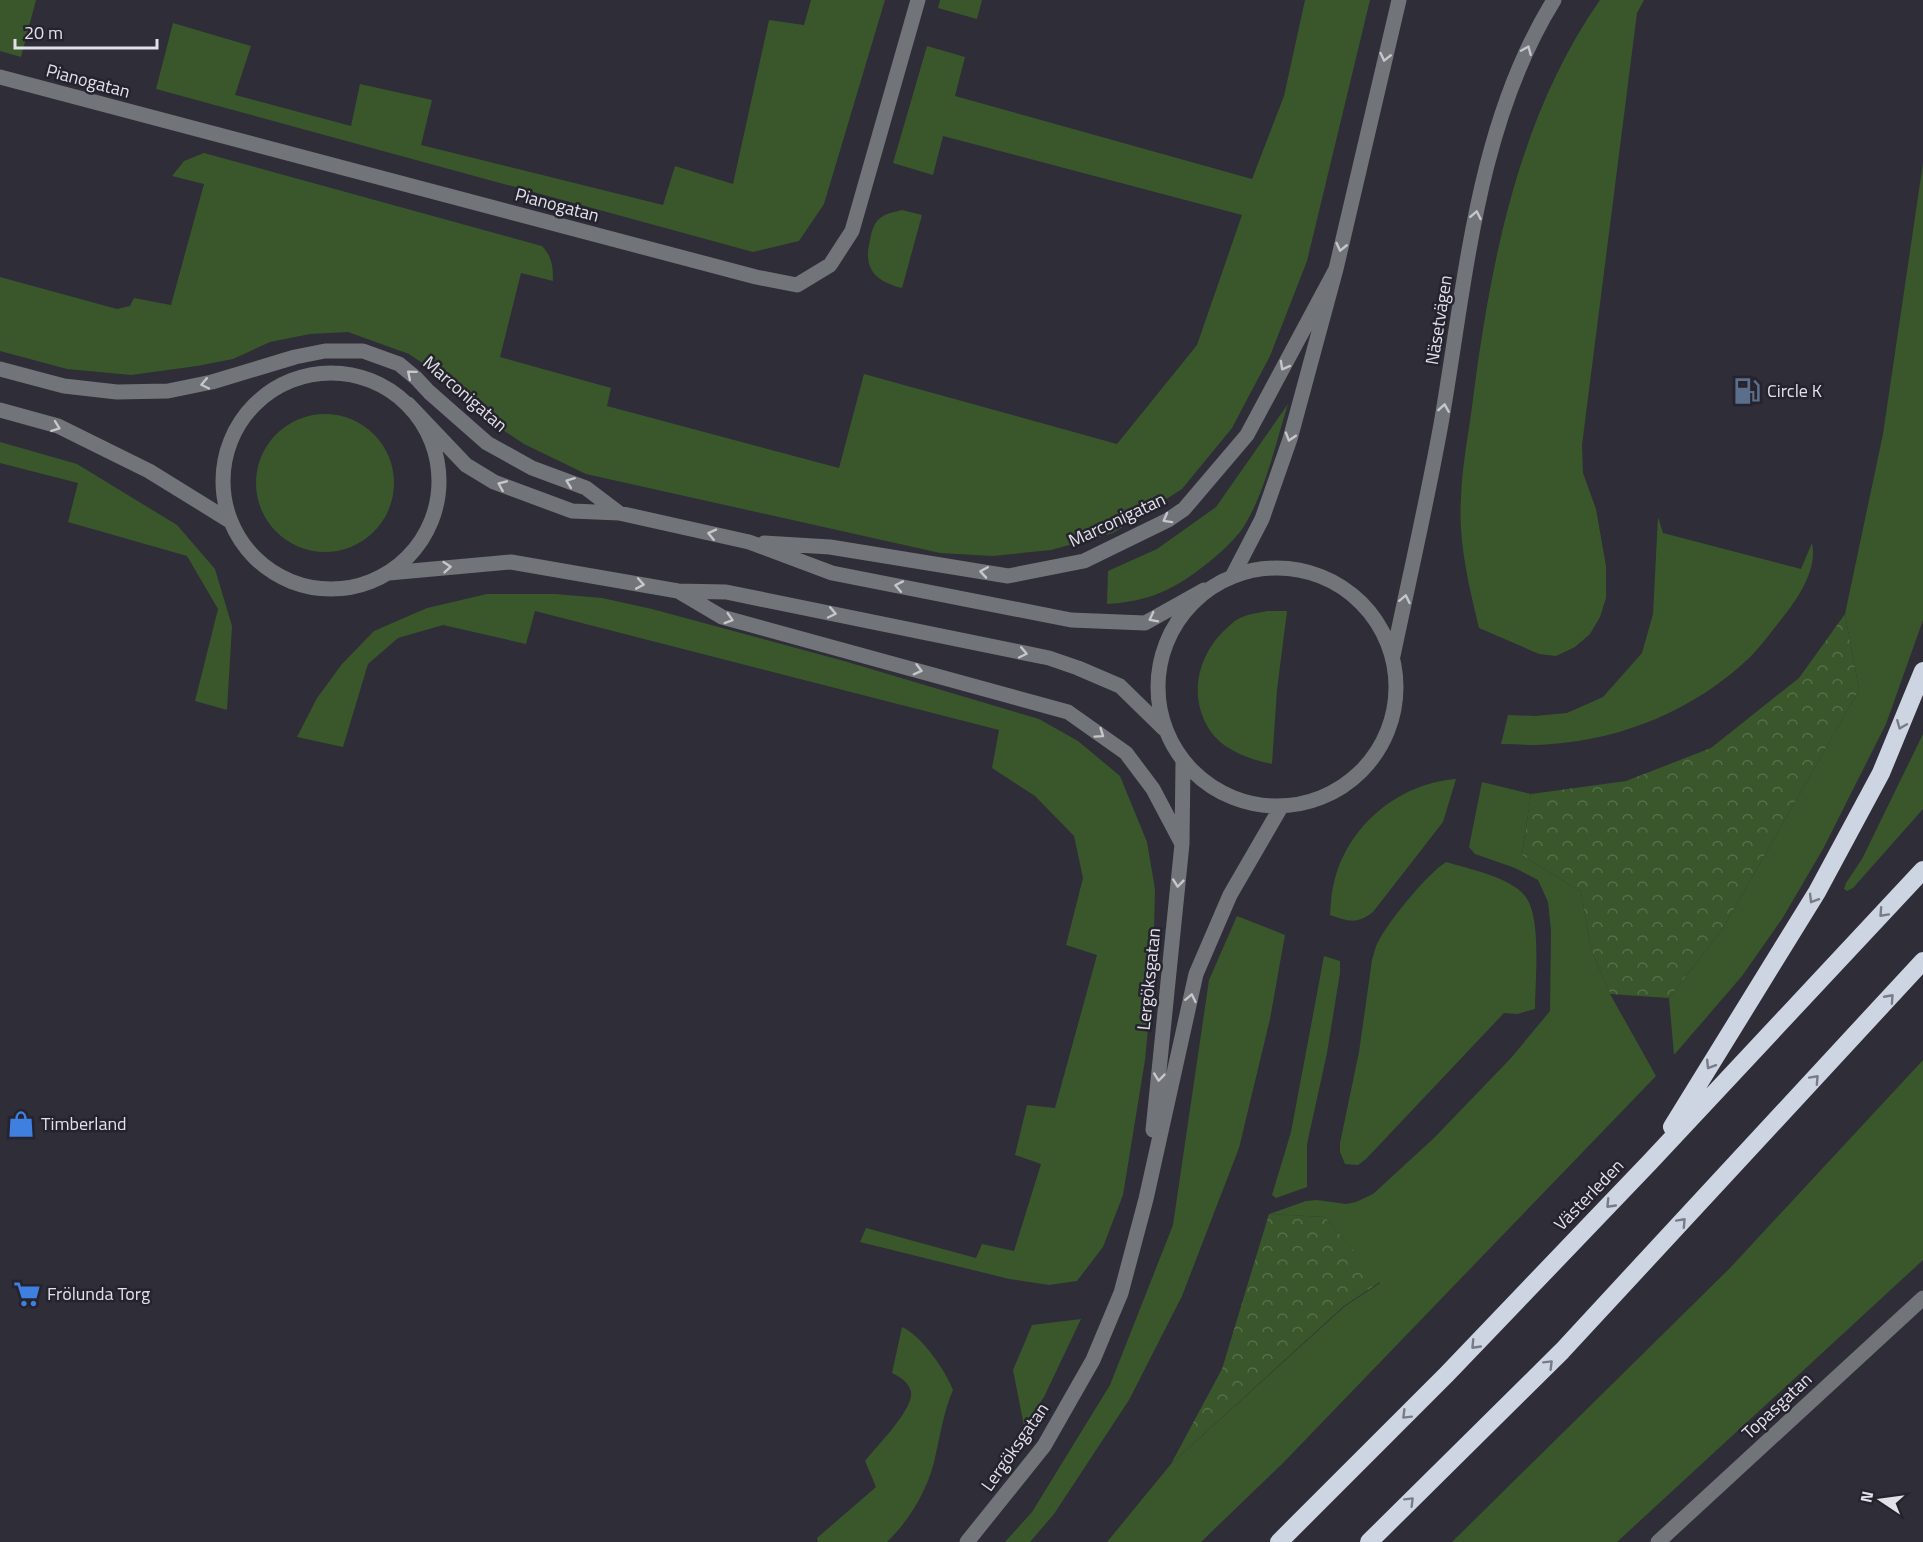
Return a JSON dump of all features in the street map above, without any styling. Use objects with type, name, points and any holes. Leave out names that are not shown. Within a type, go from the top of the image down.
[{"type":"highway","points":[[1650,1162],[1817,892],[1881,773],[1923,671]]},
{"type":"highway","name":"Västerleden","points":[[1279,1542],[1447,1374],[1650,1162],[1923,870]]},
{"type":"highway","points":[[1369,1542],[1562,1351],[1923,961]]},
{"type":"street","name":"Pianogatan","points":[[0,77],[756,278],[797,285],[830,266],[852,231],[918,0]]},
{"type":"street","points":[[1233,575],[1262,519],[1290,439],[1336,269],[1399,0]]},
{"type":"street","name":"Näsetvägen","points":[[1393,656],[1441,426],[1477,211],[1505,102],[1534,33],[1554,0]]},
{"type":"street","name":"Marconigatan","points":[[749,542],[830,547],[1008,576],[1084,561],[1168,520],[1184,509],[1247,435],[1336,269]]},
{"type":"street","name":"Marconigatan","points":[[0,369],[64,386],[117,392],[168,391],[212,382],[295,357],[325,351],[363,351],[399,364],[487,443],[532,468],[586,488],[619,513]]},
{"type":"street","points":[[338,372],[376,382],[408,404],[422,421],[432,440],[438,461],[440,483],[438,504],[431,525],[406,560],[389,573],[369,583],[344,589],[320,589],[295,584],[273,573],[254,557],[236,534],[230,521],[223,482],[224,463],[230,443],[249,410],[280,385],[318,373],[338,372]]},
{"type":"street","name":"Marconigatan","points":[[238,374],[298,378]]},
{"type":"street","name":"Marconigatan","points":[[408,404],[466,465],[494,482],[572,511],[619,513],[749,542],[832,573],[1071,620],[1145,623],[1233,575],[1278,566],[1322,575],[1347,589],[1366,607],[1382,630],[1393,656]]},
{"type":"street","points":[[0,410],[58,426],[139,466],[230,521]]},
{"type":"street","points":[[389,573],[511,562],[678,591],[726,591],[1049,658],[1120,686],[1164,729],[1183,762],[1202,781],[1226,796],[1252,805],[1281,807],[1303,804],[1346,785],[1363,770],[1382,744],[1394,714],[1396,685],[1393,656]]},
{"type":"street","points":[[1164,729],[1157,691],[1162,653],[1178,618],[1204,590]]},
{"type":"street","points":[[678,591],[722,617],[1068,712],[1126,753],[1153,789],[1182,843]]},
{"type":"street","name":"Lergöksgatan","points":[[1146,1199],[1182,843],[1183,762]]},
{"type":"street","name":"Lergöksgatan","points":[[967,1542],[1044,1446],[1093,1360],[1121,1293],[1146,1199],[1196,974],[1230,895],[1281,807]]},
{"type":"street","name":"Topasgatan","points":[[1658,1542],[1923,1298]]},
{"type":"green space","points":[[0,0],[36,0],[21,57],[0,51]]},
{"type":"green space","points":[[811,0],[885,0],[824,204],[799,241],[753,252],[156,89],[173,23],[251,46],[235,95],[351,126],[360,84],[432,100],[421,145],[663,205],[675,166],[733,184],[769,20],[804,25]]},
{"type":"green space","points":[[940,0],[982,0],[977,19],[938,8]]},
{"type":"green space","points":[[1305,0],[1370,0],[1307,261],[1270,356],[1232,428],[1182,489],[1113,533],[1051,550],[993,556],[940,553],[586,474],[524,444],[482,416],[443,377],[409,354],[348,332],[310,334],[270,342],[233,359],[131,375],[67,369],[0,351],[0,277],[117,309],[130,306],[134,298],[171,305],[204,184],[172,176],[184,161],[204,153],[542,246],[551,262],[553,281],[521,273],[500,357],[611,388],[607,406],[839,468],[864,374],[1117,444],[1197,345],[1242,215],[943,136],[933,175],[893,163],[927,46],[965,57],[955,96],[1252,179],[1284,96]]},
{"type":"green space","points":[[1600,0],[1644,0],[1637,13],[1582,445],[1583,473],[1596,509],[1606,566],[1606,598],[1600,617],[1590,634],[1575,647],[1556,656],[1539,654],[1479,628],[1468,580],[1461,531],[1462,486],[1489,294],[1513,191],[1529,141],[1549,92],[1572,45]]},
{"type":"green space","points":[[1923,163],[1923,620],[1886,724],[1823,849],[1782,919],[1742,976],[1674,1055],[1669,998],[1723,928],[1859,690],[1845,614],[1883,434]]},
{"type":"green space","points":[[902,210],[922,215],[902,288],[884,281],[873,272],[868,250],[873,228],[879,219],[884,215]]},
{"type":"green space","points":[[1288,404],[1256,504],[1235,538],[1208,563],[1175,586],[1143,599],[1107,604],[1108,571],[1157,549],[1216,507]]},
{"type":"green space","points":[[325,414],[352,419],[364,425],[374,434],[383,444],[389,456],[394,483],[389,510],[383,522],[374,532],[364,541],[352,547],[325,552],[298,547],[286,541],[276,532],[267,522],[261,510],[256,483],[261,456],[267,444],[276,434],[286,425],[298,419]]},
{"type":"green space","points":[[0,442],[77,464],[177,525],[215,569],[232,626],[227,710],[195,701],[218,609],[187,556],[68,522],[78,483],[0,463]]},
{"type":"green space","points":[[1658,517],[1663,533],[1801,569],[1812,543],[1812,564],[1805,584],[1793,604],[1752,655],[1727,677],[1682,707],[1605,736],[1545,745],[1501,744],[1508,715],[1535,716],[1567,713],[1603,697],[1642,653],[1653,614]]},
{"type":"green space","points":[[487,594],[555,594],[602,598],[652,609],[844,661],[1039,719],[1078,741],[1120,776],[1147,842],[1155,889],[1153,976],[1145,1060],[1123,1195],[1103,1247],[1077,1281],[1049,1285],[1009,1279],[860,1242],[866,1228],[976,1258],[982,1244],[1014,1251],[1041,1164],[1015,1155],[1027,1105],[1055,1108],[1097,955],[1066,945],[1083,878],[1074,836],[1035,796],[992,768],[999,730],[535,611],[526,644],[443,625],[398,638],[368,664],[343,747],[297,737],[317,698],[342,664],[374,631],[427,608]]},
{"type":"green space","points":[[1267,611],[1287,611],[1277,690],[1272,764],[1237,752],[1214,736],[1203,716],[1198,689],[1203,663],[1216,639],[1238,619]]},
{"type":"green space","points":[[1845,614],[1859,690],[1723,928],[1669,998],[1610,994],[1591,949],[1581,892],[1522,855],[1531,794],[1626,781],[1711,748],[1799,678]]},
{"type":"green space","points":[[1923,734],[1923,809],[1853,888],[1847,891],[1844,889],[1846,883],[1862,859]]},
{"type":"green space","points":[[1456,779],[1443,822],[1373,912],[1362,919],[1352,921],[1330,915],[1333,887],[1341,862],[1363,826],[1379,811],[1415,789],[1435,782]]},
{"type":"green space","points":[[1482,782],[1531,794],[1522,855],[1581,892],[1591,949],[1610,994],[1656,1076],[1283,1463],[1201,1542],[1107,1542],[1171,1464],[1345,1306],[1380,1283],[1325,1217],[1269,1214],[1306,1201],[1317,1200],[1346,1204],[1373,1194],[1434,1138],[1511,1058],[1550,1011],[1551,931],[1548,902],[1538,880],[1515,868],[1475,854],[1469,847]]},
{"type":"green space","points":[[1446,862],[1499,879],[1518,889],[1525,896],[1534,918],[1536,933],[1535,1009],[1517,1014],[1504,1013],[1366,1159],[1358,1165],[1345,1164],[1340,1152],[1340,1143],[1359,1052],[1375,948],[1383,933],[1409,899]]},
{"type":"green space","points":[[1237,916],[1285,935],[1270,1019],[1239,1148],[1182,1296],[1129,1400],[1054,1514],[1030,1542],[1005,1542],[1032,1512],[1110,1385],[1173,1225],[1209,980]]},
{"type":"green space","points":[[1324,956],[1340,961],[1340,973],[1327,1053],[1307,1144],[1307,1187],[1276,1198],[1272,1195],[1291,1132]]},
{"type":"green space","points":[[1923,1060],[1923,1260],[1617,1542],[1452,1542],[1730,1268]]},
{"type":"green space","points":[[1269,1214],[1325,1217],[1380,1282],[1344,1306],[1171,1464],[1222,1369]]},
{"type":"green space","points":[[1081,1319],[1044,1397],[1024,1426],[1013,1370],[1032,1325]]},
{"type":"green space","points":[[902,1327],[925,1345],[945,1373],[953,1390],[929,1478],[904,1523],[887,1542],[818,1542],[817,1538],[876,1487],[865,1461],[907,1408],[911,1392],[908,1385],[892,1373]]},
{"type":"place","name":"Circle K","points":[[1747,391]]},
{"type":"place","name":"Timberland","points":[[21,1124]]},
{"type":"place","name":"Frölunda Torg","points":[[27,1294]]}]
